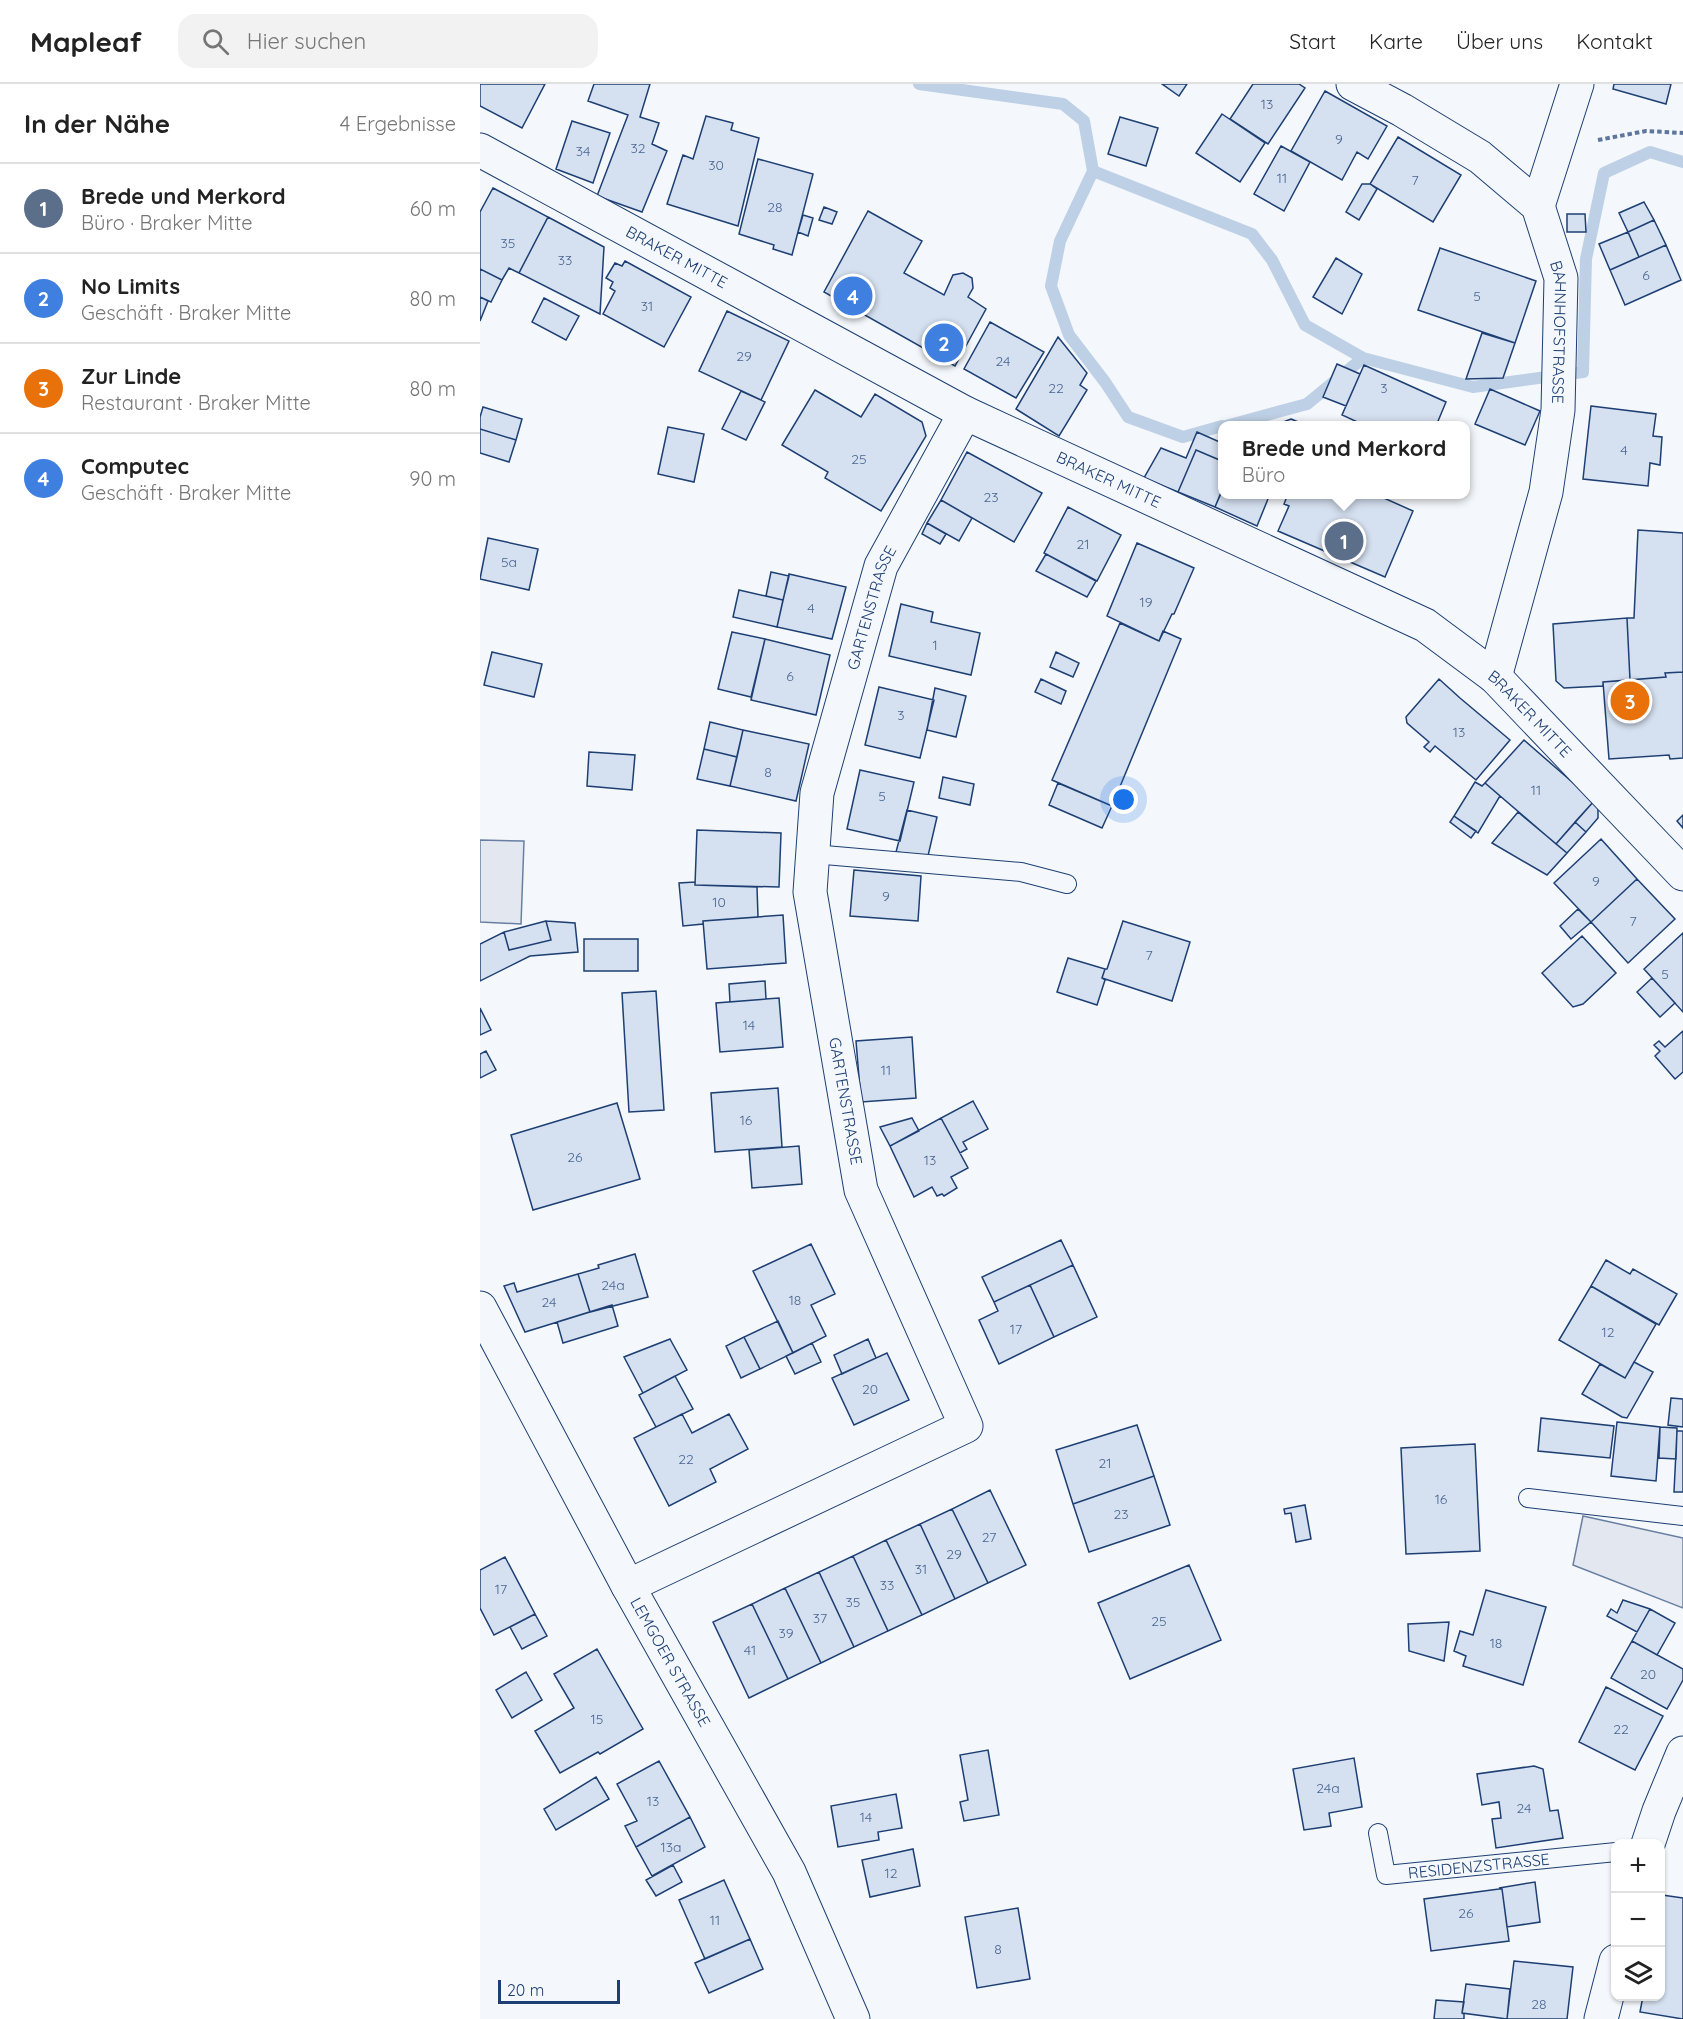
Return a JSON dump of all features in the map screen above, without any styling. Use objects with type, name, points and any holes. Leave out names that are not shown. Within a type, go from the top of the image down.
[{"type":"street","points":[[1353,84],[1480,156],[1538,206],[1577,84]]},
{"type":"street","name":"BRAKER MITTE","points":[[483,160],[965,412],[1425,625],[1495,677],[1683,874]]},
{"type":"street","name":"BAHNHOFSTRASSE","points":[[1495,677],[1546,492],[1558,410],[1561,278],[1538,206]]},
{"type":"street","name":"GARTENSTRASSE","points":[[628,1586],[966,1426],[861,1190],[810,892],[817,793],[881,566],[965,412]]},
{"type":"street","name":"LEMGOER STRASSE","points":[[480,1308],[628,1586],[789,1872],[853,2019]]},
{"type":"street","points":[[1650,1839],[1683,1753]]},
{"type":"street","points":[[1601,2019],[1611,1980]]},
{"type":"lane","points":[[813,854],[1021,872],[1067,884]]},
{"type":"lane","points":[[1528,1498],[1683,1516]]},
{"type":"lane","name":"RESIDENZSTRASSE","points":[[1378,1833],[1386,1875],[1611,1852]]},
{"type":"path","points":[[1590,142],[1646,131],[1683,133]]},
{"type":"shaded area","points":[[480,840],[524,841],[521,924],[480,922]]},
{"type":"shaded area","points":[[1583,1516],[1683,1538],[1683,1608],[1573,1565]]},
{"type":"building","points":[[480,84],[545,84],[522,128],[480,106]]},
{"type":"building","points":[[594,84],[650,84],[640,117],[659,123],[652,144],[667,151],[642,212],[597,196],[628,115],[588,101]]},
{"type":"building","points":[[1162,84],[1187,84],[1179,96]]},
{"type":"building","points":[[1253,84],[1299,84],[1305,88],[1268,144],[1230,119]]},
{"type":"building","points":[[1614,84],[1671,84],[1666,104],[1613,89]]},
{"type":"building","points":[[1325,91],[1387,126],[1368,159],[1357,152],[1342,180],[1291,151]]},
{"type":"building","points":[[1222,114],[1265,143],[1240,182],[1196,153]]},
{"type":"building","points":[[706,116],[733,123],[731,130],[759,138],[738,226],[667,204],[683,155],[693,159]]},
{"type":"building","points":[[1120,117],[1158,128],[1146,166],[1108,154]]},
{"type":"building","points":[[572,121],[610,133],[593,183],[556,169]]},
{"type":"building","points":[[1398,137],[1461,175],[1433,222],[1370,184]]},
{"type":"building","points":[[1281,146],[1310,162],[1284,211],[1254,194]]},
{"type":"building","points":[[758,159],[813,174],[792,255],[773,249],[774,245],[739,234]]},
{"type":"building","points":[[1362,184],[1370,184],[1377,189],[1359,220],[1346,212]]},
{"type":"building","points":[[493,188],[548,217],[519,273],[509,268],[502,280],[480,269],[480,212]]},
{"type":"building","points":[[1644,202],[1654,220],[1628,232],[1619,213]]},
{"type":"building","points":[[824,207],[837,212],[832,224],[819,220]]},
{"type":"building","points":[[868,211],[922,241],[904,273],[944,295],[953,275],[963,273],[972,278],[973,288],[968,297],[986,309],[955,366],[824,292]]},
{"type":"building","points":[[1567,214],[1585,214],[1586,232],[1567,232]]},
{"type":"building","points":[[803,215],[813,218],[808,236],[798,232]]},
{"type":"building","points":[[548,217],[604,247],[600,314],[519,273]]},
{"type":"building","points":[[1654,220],[1666,245],[1639,257],[1628,232]]},
{"type":"building","points":[[1628,232],[1639,257],[1610,270],[1599,244]]},
{"type":"building","points":[[1666,245],[1681,280],[1625,305],[1610,270]]},
{"type":"building","points":[[1440,248],[1536,281],[1515,343],[1418,310]]},
{"type":"building","points":[[1336,258],[1362,274],[1342,314],[1313,297]]},
{"type":"building","points":[[625,261],[691,297],[664,347],[603,314],[615,291],[610,288],[613,282],[606,278],[615,263],[622,266]]},
{"type":"building","points":[[480,269],[502,280],[491,302],[480,297]]},
{"type":"building","points":[[480,297],[488,301],[480,321]]},
{"type":"building","points":[[544,298],[579,316],[566,340],[532,322]]},
{"type":"building","points":[[727,311],[789,341],[761,400],[699,371]]},
{"type":"building","points":[[990,322],[1044,352],[1016,398],[964,369]]},
{"type":"building","points":[[1482,333],[1515,343],[1503,378],[1466,379]]},
{"type":"building","points":[[1058,337],[1087,373],[1080,385],[1087,390],[1059,436],[1016,409]]},
{"type":"building","points":[[1337,364],[1360,374],[1346,406],[1323,397]]},
{"type":"building","points":[[1364,365],[1446,402],[1438,421],[1355,421],[1342,415]]},
{"type":"building","points":[[1490,389],[1540,411],[1525,445],[1475,424]]},
{"type":"building","points":[[815,390],[861,417],[875,394],[922,422],[926,436],[881,511],[825,478],[828,472],[782,445]]},
{"type":"building","points":[[741,391],[765,402],[746,440],[722,429]]},
{"type":"building","points":[[1591,406],[1656,414],[1653,436],[1662,437],[1660,465],[1650,463],[1648,486],[1583,479]]},
{"type":"building","points":[[483,407],[522,419],[516,440],[480,429]]},
{"type":"building","points":[[668,427],[704,434],[694,482],[658,474]]},
{"type":"building","points":[[480,429],[516,440],[509,462],[480,453]]},
{"type":"building","points":[[1197,432],[1218,441],[1218,459],[1196,450],[1178,492],[1144,478],[1161,448],[1186,458]]},
{"type":"building","points":[[1196,450],[1218,459],[1218,499],[1215,507],[1178,492]]},
{"type":"building","points":[[967,452],[1042,493],[1014,542],[941,500]]},
{"type":"building","points":[[1218,499],[1268,499],[1257,526],[1215,507]]},
{"type":"building","points":[[1286,499],[1386,499],[1413,511],[1385,577],[1278,531],[1289,506],[1284,504]]},
{"type":"building","points":[[941,500],[972,518],[959,541],[927,523]]},
{"type":"building","points":[[1068,507],[1121,535],[1097,581],[1044,553]]},
{"type":"building","points":[[927,523],[946,534],[940,544],[922,534]]},
{"type":"building","points":[[1638,530],[1683,533],[1683,672],[1665,673],[1666,677],[1630,680],[1627,618],[1634,618]]},
{"type":"building","points":[[488,538],[538,549],[529,590],[480,579]]},
{"type":"building","points":[[1137,543],[1194,568],[1174,614],[1159,641],[1107,616]]},
{"type":"building","points":[[1046,554],[1096,581],[1087,597],[1036,571]]},
{"type":"building","points":[[771,572],[789,576],[783,600],[766,596]]},
{"type":"building","points":[[789,574],[846,587],[832,639],[777,627]]},
{"type":"building","points":[[739,590],[783,600],[777,627],[733,617]]},
{"type":"building","points":[[901,604],[933,612],[931,622],[980,633],[971,675],[889,656]]},
{"type":"building","points":[[1627,618],[1630,680],[1603,682],[1603,686],[1564,688],[1556,681],[1553,624]]},
{"type":"building","points":[[1120,623],[1159,641],[1163,631],[1181,639],[1112,806],[1052,780]]},
{"type":"building","points":[[732,632],[765,639],[751,697],[718,689]]},
{"type":"building","points":[[765,639],[830,655],[816,715],[751,700]]},
{"type":"building","points":[[492,652],[542,664],[534,697],[484,685]]},
{"type":"building","points":[[1056,652],[1079,663],[1073,677],[1050,667]]},
{"type":"building","points":[[1683,672],[1683,758],[1670,759],[1669,755],[1609,759],[1603,682],[1666,677],[1665,673]]},
{"type":"building","points":[[1041,679],[1066,691],[1061,704],[1035,692]]},
{"type":"building","points":[[1439,679],[1510,740],[1476,780],[1435,746],[1430,752],[1424,747],[1429,742],[1407,723],[1406,717]]},
{"type":"building","points":[[879,687],[934,700],[920,758],[865,745]]},
{"type":"building","points":[[935,688],[966,696],[956,737],[927,730]]},
{"type":"building","points":[[710,722],[743,730],[737,757],[704,749]]},
{"type":"building","points":[[743,730],[809,744],[796,801],[730,786]]},
{"type":"building","points":[[1524,740],[1594,801],[1556,844],[1485,783]]},
{"type":"building","points":[[704,749],[737,757],[730,786],[697,779]]},
{"type":"building","points":[[589,752],[635,755],[632,790],[587,786]]},
{"type":"building","points":[[860,770],[914,782],[900,841],[847,829]]},
{"type":"building","points":[[943,777],[974,784],[970,805],[939,798]]},
{"type":"building","points":[[1475,782],[1482,786],[1485,783],[1500,796],[1478,833],[1454,816]]},
{"type":"building","points":[[1058,783],[1112,806],[1102,828],[1049,805]]},
{"type":"building","points":[[1594,801],[1598,805],[1598,818],[1586,832],[1575,822]]},
{"type":"building","points":[[907,810],[937,817],[928,856],[896,852]]},
{"type":"building","points":[[1518,812],[1567,853],[1547,875],[1492,843]]},
{"type":"building","points":[[1683,815],[1683,828],[1677,821]]},
{"type":"building","points":[[1454,816],[1476,831],[1471,838],[1450,822]]},
{"type":"building","points":[[1575,822],[1586,832],[1567,853],[1556,844]]},
{"type":"building","points":[[697,830],[781,833],[779,887],[695,885]]},
{"type":"building","points":[[1601,839],[1637,879],[1591,922],[1554,883]]},
{"type":"building","points":[[854,870],[921,876],[918,921],[850,916]]},
{"type":"building","points":[[1637,879],[1675,919],[1628,963],[1591,922]]},
{"type":"building","points":[[695,882],[695,885],[757,887],[758,917],[703,921],[703,924],[683,926],[679,883]]},
{"type":"building","points":[[1578,909],[1591,922],[1571,939],[1560,926]]},
{"type":"building","points":[[783,915],[786,963],[707,969],[703,921]]},
{"type":"building","points":[[546,921],[575,923],[578,952],[530,956],[480,981],[480,944],[504,932],[509,950],[551,940]]},
{"type":"building","points":[[546,921],[551,940],[509,950],[504,932]]},
{"type":"building","points":[[1123,921],[1190,942],[1172,1001],[1102,978]]},
{"type":"building","points":[[1683,933],[1683,1012],[1644,969]]},
{"type":"building","points":[[1582,936],[1616,973],[1583,1004],[1573,1007],[1542,973]]},
{"type":"building","points":[[584,939],[638,939],[638,971],[584,971]]},
{"type":"building","points":[[1068,958],[1105,969],[1102,978],[1105,980],[1097,1005],[1057,992]]},
{"type":"building","points":[[1652,978],[1675,1003],[1660,1017],[1637,992]]},
{"type":"building","points":[[765,981],[766,999],[730,1002],[729,984]]},
{"type":"building","points":[[656,991],[664,1110],[629,1112],[622,993]]},
{"type":"building","points":[[779,998],[783,1047],[720,1052],[716,1003]]},
{"type":"building","points":[[480,1008],[491,1030],[480,1035]]},
{"type":"building","points":[[1683,1031],[1683,1072],[1675,1079],[1655,1056],[1660,1051],[1654,1045],[1659,1041],[1665,1047]]},
{"type":"building","points":[[912,1037],[916,1098],[861,1102],[856,1041]]},
{"type":"building","points":[[486,1051],[496,1070],[480,1078],[480,1054]]},
{"type":"building","points":[[778,1088],[782,1147],[715,1152],[711,1093]]},
{"type":"building","points":[[973,1101],[988,1129],[963,1142],[967,1149],[960,1153],[941,1118]]},
{"type":"building","points":[[617,1103],[640,1179],[533,1210],[511,1135]]},
{"type":"building","points":[[912,1118],[919,1131],[890,1146],[880,1127]]},
{"type":"building","points":[[941,1118],[968,1168],[951,1177],[957,1188],[944,1196],[942,1194],[937,1196],[932,1187],[914,1197],[890,1146]]},
{"type":"building","points":[[799,1146],[802,1184],[752,1188],[749,1150]]},
{"type":"building","points":[[1061,1240],[1073,1265],[994,1302],[982,1277]]},
{"type":"building","points":[[811,1244],[835,1294],[811,1305],[826,1336],[793,1353],[753,1271]]},
{"type":"building","points":[[635,1254],[648,1297],[590,1312],[578,1274],[599,1268],[598,1265]]},
{"type":"building","points":[[1606,1260],[1630,1274],[1633,1269],[1677,1294],[1659,1325],[1591,1286]]},
{"type":"building","points":[[1073,1265],[1097,1317],[1054,1337],[1030,1285]]},
{"type":"building","points":[[578,1274],[590,1312],[525,1332],[504,1286],[514,1283],[517,1292]]},
{"type":"building","points":[[1030,1285],[1054,1337],[999,1364],[979,1320],[998,1311],[994,1302]]},
{"type":"building","points":[[1591,1286],[1656,1324],[1625,1378],[1559,1340]]},
{"type":"building","points":[[612,1305],[618,1326],[563,1343],[557,1322]]},
{"type":"building","points":[[778,1321],[793,1353],[760,1369],[744,1337]]},
{"type":"building","points":[[744,1337],[760,1369],[741,1378],[726,1346]]},
{"type":"building","points":[[670,1339],[687,1370],[643,1393],[624,1357]]},
{"type":"building","points":[[868,1339],[876,1358],[842,1374],[834,1355]]},
{"type":"building","points":[[812,1343],[821,1362],[795,1374],[786,1356]]},
{"type":"building","points":[[887,1353],[909,1400],[854,1425],[832,1378]]},
{"type":"building","points":[[1634,1362],[1653,1372],[1627,1418],[1582,1394],[1600,1364],[1625,1378]]},
{"type":"building","points":[[675,1376],[693,1409],[656,1427],[639,1395]]},
{"type":"building","points":[[1671,1398],[1683,1399],[1683,1427],[1668,1425]]},
{"type":"building","points":[[682,1414],[692,1433],[729,1414],[748,1449],[710,1469],[716,1482],[669,1506],[634,1438]]},
{"type":"building","points":[[1541,1418],[1614,1426],[1610,1458],[1538,1451]]},
{"type":"building","points":[[1617,1422],[1660,1427],[1656,1481],[1611,1476]]},
{"type":"building","points":[[1137,1425],[1154,1476],[1073,1504],[1056,1450]]},
{"type":"building","points":[[1660,1427],[1677,1428],[1676,1459],[1659,1458]]},
{"type":"building","points":[[1677,1431],[1683,1431],[1683,1492],[1674,1492]]},
{"type":"building","points":[[1475,1444],[1480,1551],[1406,1554],[1401,1448]]},
{"type":"building","points":[[1154,1476],[1170,1525],[1089,1552],[1073,1504]]},
{"type":"building","points":[[990,1490],[1026,1565],[988,1583],[952,1509]]},
{"type":"building","points":[[1305,1505],[1311,1539],[1296,1542],[1291,1513],[1285,1514],[1284,1509]]},
{"type":"building","points":[[952,1509],[988,1583],[955,1599],[920,1524]]},
{"type":"building","points":[[920,1524],[955,1599],[922,1615],[886,1540]]},
{"type":"building","points":[[886,1540],[922,1615],[888,1631],[853,1556]]},
{"type":"building","points":[[853,1556],[888,1631],[854,1647],[819,1572]]},
{"type":"building","points":[[505,1557],[535,1614],[494,1635],[480,1608],[480,1570]]},
{"type":"building","points":[[1189,1565],[1221,1640],[1130,1679],[1098,1603]]},
{"type":"building","points":[[819,1572],[854,1647],[821,1663],[785,1588]]},
{"type":"building","points":[[785,1588],[821,1663],[788,1679],[752,1604]]},
{"type":"building","points":[[1486,1590],[1546,1607],[1523,1685],[1463,1666],[1466,1656],[1454,1651],[1460,1631],[1473,1635]]},
{"type":"building","points":[[1623,1600],[1650,1609],[1637,1632],[1607,1616],[1611,1609],[1617,1613]]},
{"type":"building","points":[[752,1604],[788,1679],[749,1698],[713,1622]]},
{"type":"building","points":[[1650,1609],[1675,1623],[1657,1655],[1632,1641]]},
{"type":"building","points":[[535,1614],[547,1636],[522,1649],[510,1627]]},
{"type":"building","points":[[1449,1622],[1444,1661],[1409,1651],[1408,1624]]},
{"type":"building","points":[[1632,1641],[1683,1669],[1683,1680],[1667,1709],[1611,1678]]},
{"type":"building","points":[[597,1649],[643,1729],[600,1754],[598,1752],[560,1773],[535,1731],[574,1708],[554,1674]]},
{"type":"building","points":[[526,1672],[542,1700],[512,1718],[496,1690]]},
{"type":"building","points":[[1606,1687],[1663,1716],[1635,1770],[1579,1742]]},
{"type":"building","points":[[988,1750],[999,1815],[964,1821],[960,1802],[968,1800],[960,1755]]},
{"type":"building","points":[[1354,1758],[1362,1807],[1329,1813],[1331,1826],[1304,1830],[1293,1769]]},
{"type":"building","points":[[659,1761],[690,1817],[636,1847],[625,1826],[637,1821],[617,1784]]},
{"type":"building","points":[[1534,1766],[1543,1769],[1550,1811],[1558,1810],[1563,1838],[1496,1848],[1492,1819],[1501,1818],[1499,1802],[1482,1805],[1477,1774]]},
{"type":"building","points":[[596,1777],[609,1799],[556,1830],[544,1809]]},
{"type":"building","points":[[896,1794],[902,1828],[878,1832],[879,1840],[838,1847],[831,1806]]},
{"type":"building","points":[[690,1817],[705,1847],[652,1876],[636,1847]]},
{"type":"building","points":[[913,1849],[920,1886],[870,1897],[862,1860]]},
{"type":"building","points":[[673,1865],[682,1882],[656,1896],[646,1880]]},
{"type":"building","points":[[724,1880],[750,1939],[705,1959],[679,1900]]},
{"type":"building","points":[[1535,1882],[1540,1922],[1507,1927],[1502,1889],[1499,1888]]},
{"type":"building","points":[[1502,1889],[1509,1941],[1431,1951],[1424,1899]]},
{"type":"building","points":[[1665,1895],[1683,1898],[1683,2019],[1640,2012],[1642,2001],[1665,2001]]},
{"type":"building","points":[[1018,1908],[1030,1979],[977,1988],[965,1917]]},
{"type":"building","points":[[750,1939],[763,1969],[709,1993],[695,1963]]},
{"type":"building","points":[[1514,1961],[1573,1967],[1567,2019],[1507,2019]]},
{"type":"building","points":[[1466,1984],[1510,1989],[1507,2019],[1462,2013]]},
{"type":"building","points":[[1436,2000],[1464,2002],[1462,2013],[1464,2019],[1434,2019]]},
{"type":"waterway","points":[[919,84],[1063,104],[1084,121],[1093,171],[1252,234],[1272,260],[1305,325],[1363,358],[1473,387],[1583,372],[1586,259],[1604,173],[1650,152],[1683,162]]},
{"type":"waterway","points":[[1093,171],[1060,241],[1051,286],[1069,335],[1128,417],[1183,437],[1218,427]]},
{"type":"waterway","points":[[1244,421],[1307,404],[1363,358]]},
{"type":"place","name":"Computec","points":[[853,296]]},
{"type":"place","name":"No Limits","points":[[944,343]]},
{"type":"place","name":"Brede und Merkord","points":[[1344,541]]},
{"type":"place","name":"Zur Linde","points":[[1630,701]]}]
